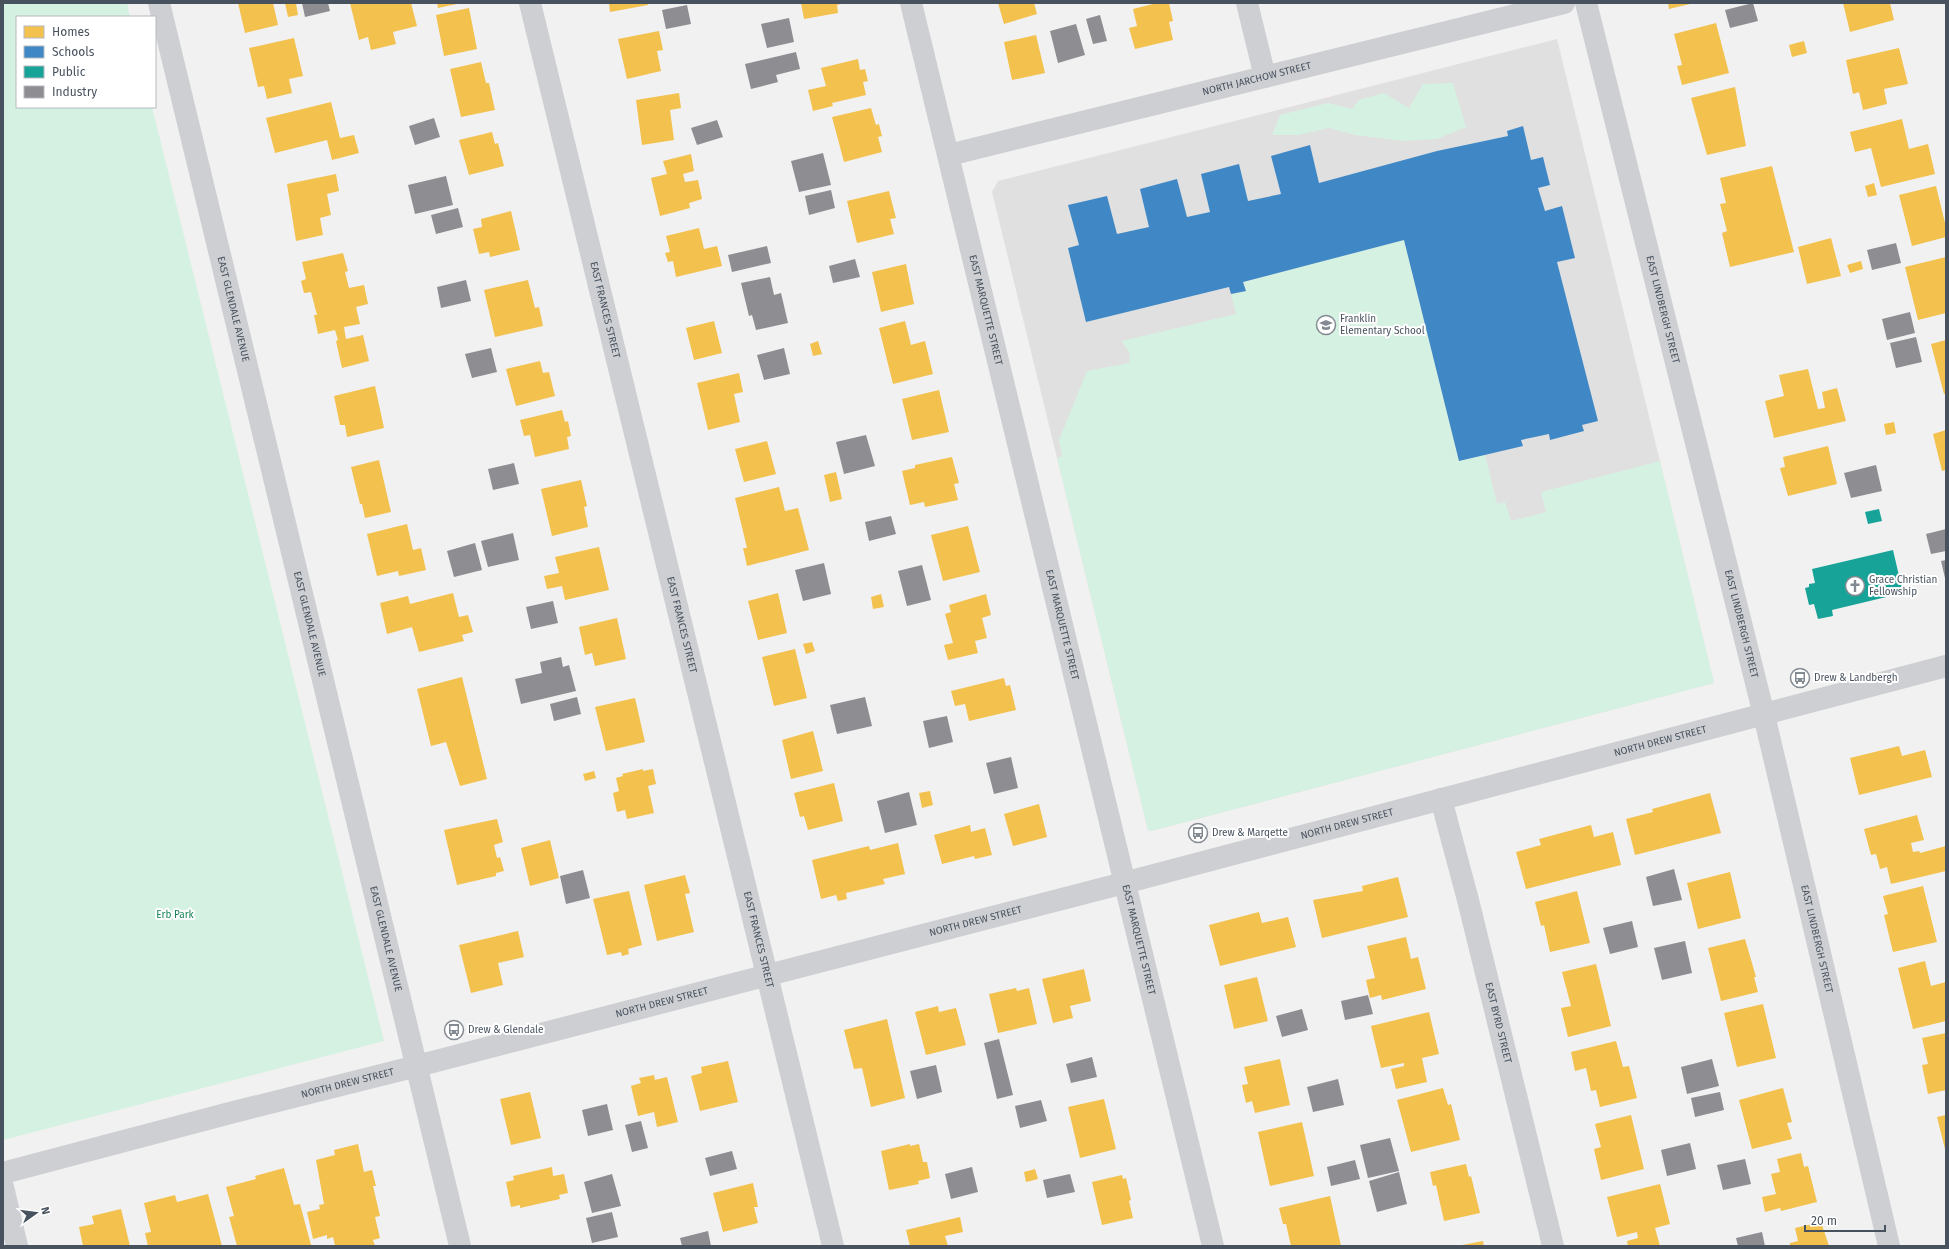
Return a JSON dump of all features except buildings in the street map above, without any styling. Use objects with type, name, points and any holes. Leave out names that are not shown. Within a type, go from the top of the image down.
[{"type":"street","name":"EAST GLENDALE AVENUE","points":[[159,3],[460,1246]]},
{"type":"street","name":"EAST FRANCES STREET","points":[[530,3],[833,1246]]},
{"type":"street","name":"EAST MARQUETTE STREET","points":[[911,3],[949,155],[988,326],[1213,1246]]},
{"type":"street","points":[[1247,3],[1265,77]]},
{"type":"street","name":"NORTH JARCHOW STREET","points":[[949,155],[1564,3]]},
{"type":"street","name":"EAST LINDBERGH STREET","points":[[1586,3],[1764,715],[1889,1246]]},
{"type":"street","name":"NORTH DREW STREET","points":[[3,1173],[1124,883],[1946,666]]},
{"type":"street","name":"EAST BYRD STREET","points":[[1441,799],[1468,900],[1553,1246]]},
{"type":"street","points":[[3,1187],[17,1246]]},
{"type":"shaded area","name":"Franklin Elementary School","points":[[1557,39],[1714,683],[1151,831],[1148,830],[992,192],[998,181]]},
{"type":"green space","name":"Erb Park","points":[[127,3],[130,16],[16,16],[16,108],[152,108],[384,1041],[3,1140],[3,4]]},
{"type":"green space","points":[[1453,83],[1466,127],[1437,139],[1403,141],[1355,135],[1329,128],[1298,135],[1272,135],[1280,115],[1328,103],[1352,109],[1359,100],[1384,93],[1409,108],[1423,84]]},
{"type":"green space","points":[[1404,240],[1459,461],[1485,455],[1497,504],[1505,502],[1511,521],[1546,512],[1541,492],[1660,461],[1714,683],[1151,831],[1148,830],[1057,458],[1062,456],[1059,440],[1087,371],[1129,363],[1130,354],[1122,341],[1236,314],[1231,294],[1246,291],[1243,282]]},
{"type":"place","name":"Franklin Elementary School","points":[[1326,325]]},
{"type":"place","name":"Grace Christian Fellowship","points":[[1855,586]]},
{"type":"place","name":"Drew & Landbergh","points":[[1800,678]]},
{"type":"place","name":"Drew & Marqette","points":[[1198,833]]},
{"type":"place","name":"Drew & Glendale","points":[[454,1030]]}]
